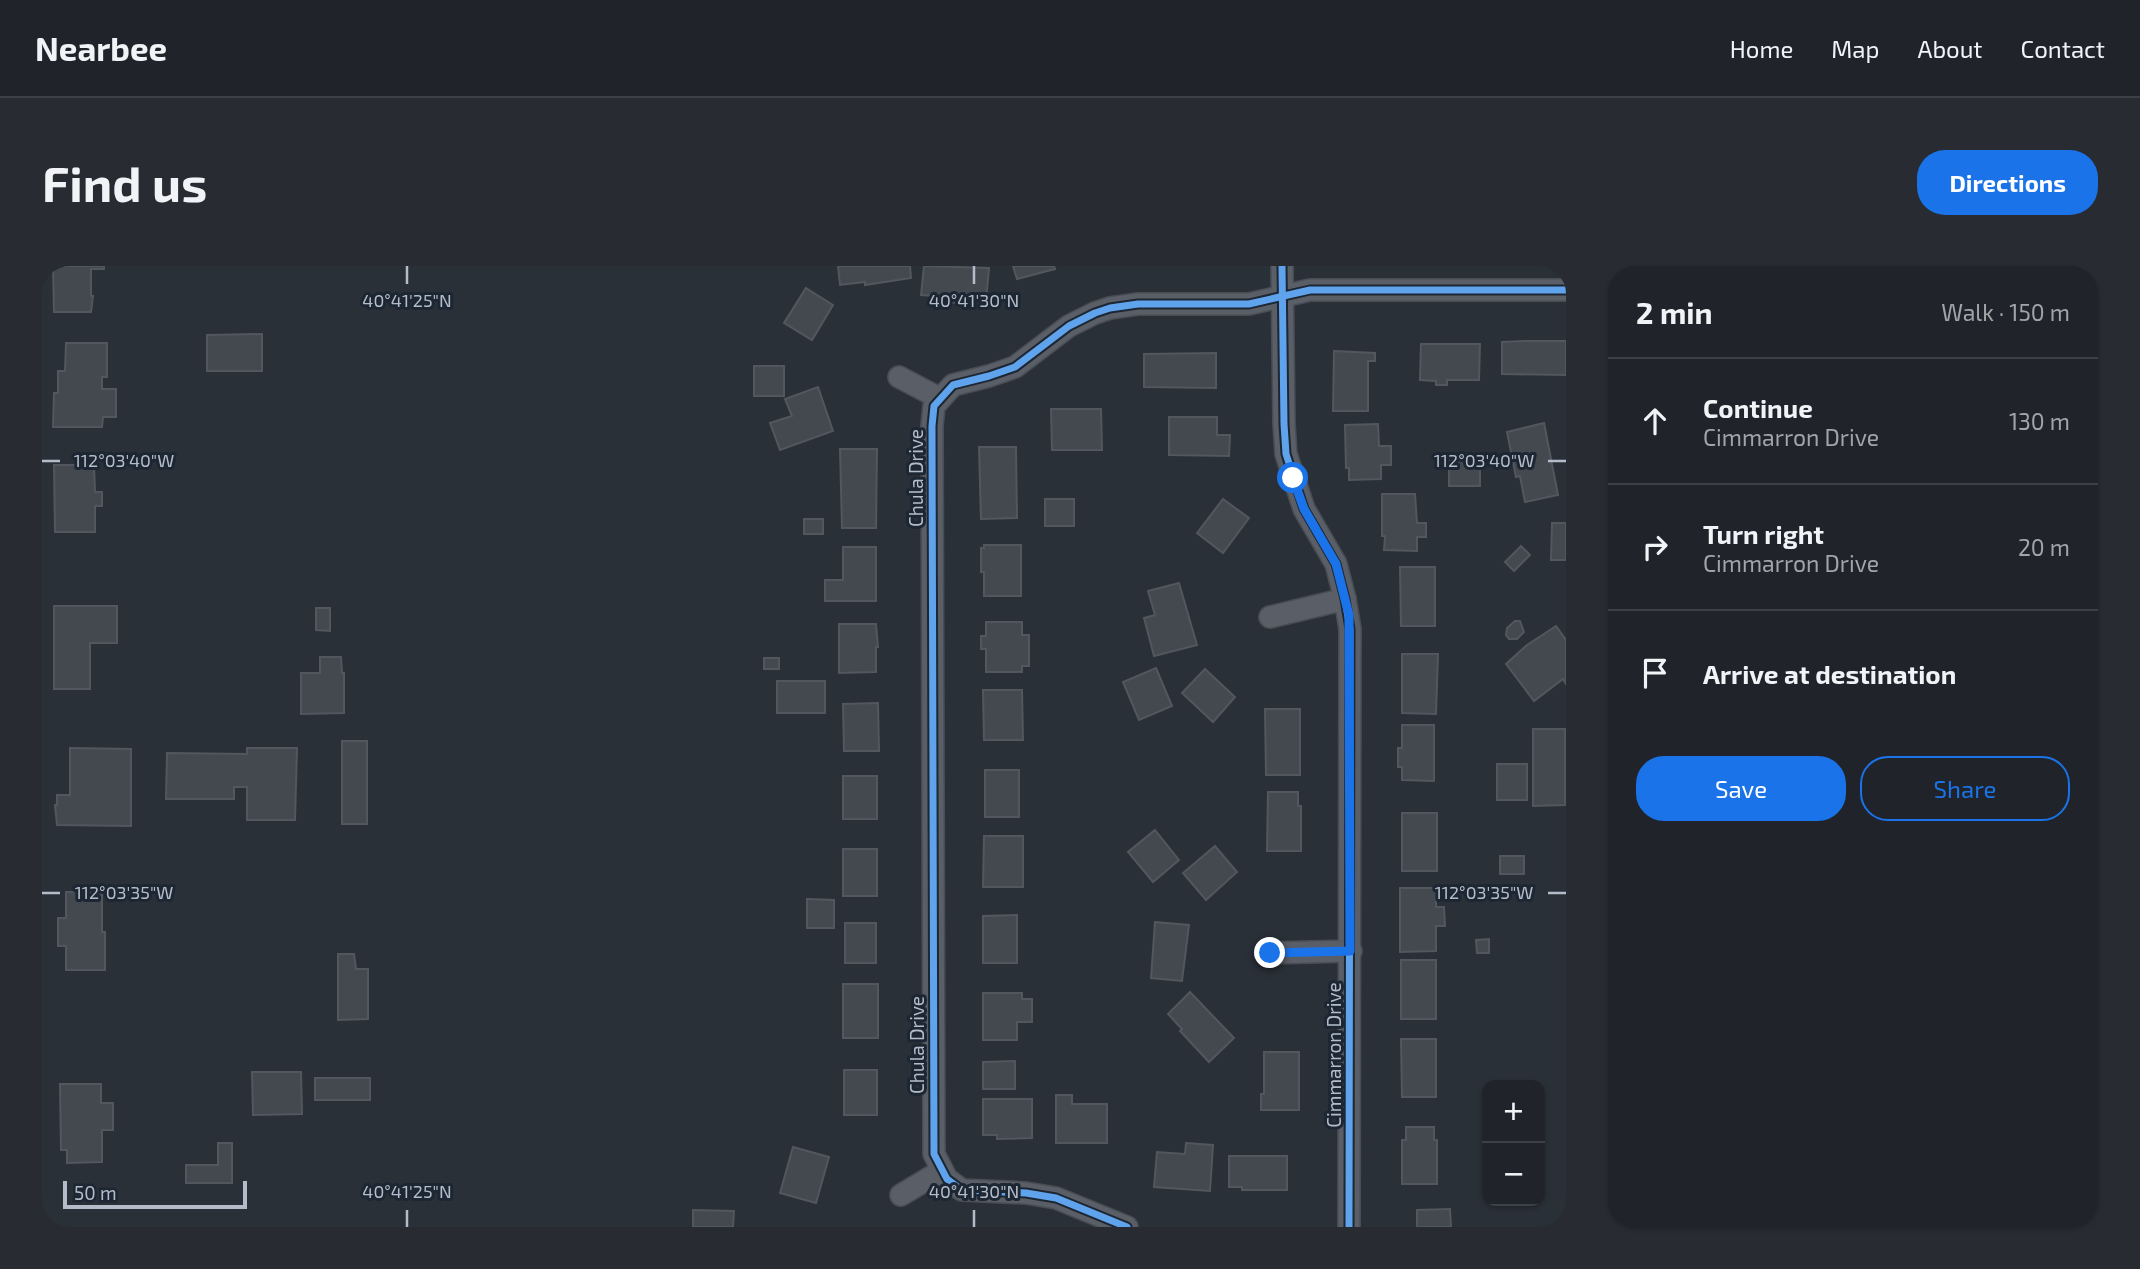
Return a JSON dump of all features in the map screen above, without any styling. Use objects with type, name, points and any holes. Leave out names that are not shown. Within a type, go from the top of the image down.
[{"type":"street","name":"Cimmarron Drive","points":[[1282,266],[1286,454],[1304,509],[1336,564],[1345,599],[1350,647],[1349,1227]]},
{"type":"street","points":[[899,377],[939,398],[960,381],[989,376],[1015,367],[1069,326],[1094,313],[1138,304],[1249,304],[1310,290],[1566,290]]},
{"type":"street","name":"Chula Drive","points":[[939,398],[934,406],[932,426],[932,1144],[941,1171]]},
{"type":"street","points":[[1270,617],[1345,599]]},
{"type":"street","points":[[1270,953],[1350,951]]},
{"type":"street","points":[[901,1195],[941,1171],[947,1179],[962,1189],[1026,1193],[1056,1198],[1127,1227]]},
{"type":"building","points":[[53,266],[104,266],[104,269],[91,269],[91,312],[54,312]]},
{"type":"building","points":[[838,266],[910,266],[911,278],[865,285],[865,282],[840,285]]},
{"type":"building","points":[[924,266],[989,268],[986,301],[971,299],[970,304],[948,302],[948,297],[921,295]]},
{"type":"building","points":[[1013,266],[1054,266],[1055,269],[1017,279]]},
{"type":"building","points":[[806,288],[833,305],[812,340],[784,323]]},
{"type":"building","points":[[262,334],[262,371],[207,371],[207,335]]},
{"type":"building","points":[[1566,341],[1566,375],[1502,374],[1502,342]]},
{"type":"building","points":[[66,343],[107,343],[107,377],[102,377],[102,389],[116,389],[116,417],[103,417],[102,427],[53,427],[54,393],[58,393],[58,371],[65,371]]},
{"type":"building","points":[[1421,344],[1480,344],[1479,380],[1447,380],[1447,385],[1436,385],[1436,381],[1420,380]]},
{"type":"building","points":[[1334,351],[1375,353],[1375,361],[1368,361],[1368,411],[1333,411]]},
{"type":"building","points":[[1216,353],[1216,388],[1144,387],[1144,354]]},
{"type":"building","points":[[754,366],[784,366],[784,396],[754,396]]},
{"type":"building","points":[[818,387],[833,431],[780,450],[770,423],[792,416],[785,399]]},
{"type":"building","points":[[1051,409],[1101,409],[1102,450],[1052,450]]},
{"type":"building","points":[[1169,417],[1217,417],[1217,435],[1230,435],[1229,456],[1169,455]]},
{"type":"building","points":[[1544,423],[1558,495],[1525,502],[1520,476],[1516,477],[1507,432]]},
{"type":"building","points":[[1378,424],[1379,446],[1391,446],[1391,465],[1381,465],[1381,479],[1349,480],[1349,468],[1346,468],[1345,425]]},
{"type":"building","points":[[979,447],[1016,447],[1017,518],[981,519]]},
{"type":"building","points":[[840,449],[877,449],[876,528],[842,528]]},
{"type":"building","points":[[1449,456],[1480,457],[1480,486],[1449,486]]},
{"type":"building","points":[[54,465],[94,465],[95,492],[102,492],[102,506],[95,506],[95,532],[55,532]]},
{"type":"building","points":[[1382,494],[1415,494],[1417,523],[1426,523],[1426,537],[1417,537],[1417,551],[1384,550]]},
{"type":"building","points":[[1045,499],[1074,499],[1074,526],[1045,526]]},
{"type":"building","points":[[1223,499],[1249,518],[1223,553],[1197,533]]},
{"type":"building","points":[[804,519],[823,519],[823,534],[804,534]]},
{"type":"building","points":[[1552,523],[1566,523],[1566,560],[1551,560]]},
{"type":"building","points":[[984,545],[1021,545],[1021,596],[984,596],[981,548],[984,548]]},
{"type":"building","points":[[1521,546],[1530,555],[1514,571],[1505,562]]},
{"type":"building","points":[[843,547],[876,547],[876,601],[825,601],[825,580],[843,580]]},
{"type":"building","points":[[1400,567],[1435,567],[1435,626],[1401,626]]},
{"type":"building","points":[[1179,583],[1197,645],[1154,656],[1144,618],[1155,615],[1148,591]]},
{"type":"building","points":[[54,606],[117,606],[117,643],[90,643],[90,689],[54,689]]},
{"type":"building","points":[[316,608],[330,608],[330,631],[316,630]]},
{"type":"building","points":[[1515,621],[1520,621],[1524,632],[1517,639],[1509,639],[1506,635],[1507,628]]},
{"type":"building","points":[[986,622],[1022,622],[1022,635],[1029,635],[1029,666],[1022,666],[1022,672],[986,672],[986,649],[981,649],[981,636],[986,636]]},
{"type":"building","points":[[839,624],[876,624],[876,672],[839,673]]},
{"type":"building","points":[[1556,626],[1566,640],[1566,684],[1563,679],[1534,701],[1506,664],[1527,645]]},
{"type":"building","points":[[1402,654],[1438,654],[1436,714],[1402,713]]},
{"type":"building","points":[[320,657],[341,657],[344,673],[344,713],[301,714],[301,673],[320,673]]},
{"type":"building","points":[[764,658],[779,658],[779,669],[764,669]]},
{"type":"building","points":[[1156,668],[1172,706],[1139,720],[1123,682]]},
{"type":"building","points":[[1205,669],[1235,697],[1213,722],[1182,693]]},
{"type":"building","points":[[777,681],[825,681],[825,713],[777,713]]},
{"type":"building","points":[[983,690],[1022,690],[1023,740],[984,740]]},
{"type":"building","points":[[878,703],[879,751],[844,751],[843,704]]},
{"type":"building","points":[[1265,709],[1300,709],[1300,775],[1266,775]]},
{"type":"building","points":[[1402,725],[1434,725],[1434,781],[1402,780],[1402,767],[1398,767],[1398,748],[1402,748]]},
{"type":"building","points":[[1533,729],[1565,729],[1565,805],[1533,806]]},
{"type":"building","points":[[342,741],[367,741],[367,824],[342,824]]},
{"type":"building","points":[[70,748],[131,749],[131,826],[57,825],[57,795],[70,795]]},
{"type":"building","points":[[247,748],[297,748],[295,820],[247,820],[247,787],[234,787],[234,799],[166,799],[167,753],[247,754]]},
{"type":"building","points":[[1497,764],[1527,764],[1527,800],[1497,800]]},
{"type":"building","points":[[985,770],[1019,770],[1019,817],[985,817]]},
{"type":"building","points":[[843,776],[877,776],[877,819],[843,819]]},
{"type":"building","points":[[1268,792],[1298,792],[1298,806],[1301,806],[1301,851],[1267,851]]},
{"type":"building","points":[[1402,813],[1437,813],[1437,871],[1402,871]]},
{"type":"building","points":[[1155,830],[1179,860],[1153,882],[1128,852]]},
{"type":"building","points":[[984,836],[1023,836],[1023,887],[983,887]]},
{"type":"building","points":[[1215,846],[1237,872],[1206,900],[1183,873]]},
{"type":"building","points":[[843,849],[877,849],[877,896],[843,896]]},
{"type":"building","points":[[1500,856],[1524,856],[1524,874],[1500,874]]},
{"type":"building","points":[[1400,888],[1436,888],[1436,907],[1444,907],[1445,926],[1436,926],[1436,951],[1400,952]]},
{"type":"building","points":[[66,892],[102,892],[105,970],[66,970],[66,946],[58,946],[58,918],[66,918]]},
{"type":"building","points":[[807,899],[834,900],[834,928],[807,928]]},
{"type":"building","points":[[1017,915],[1017,963],[983,963],[983,916]]},
{"type":"building","points":[[1155,922],[1189,925],[1182,981],[1151,978]]},
{"type":"building","points":[[845,923],[876,923],[876,963],[845,963]]},
{"type":"building","points":[[1489,939],[1489,953],[1477,953],[1476,940]]},
{"type":"building","points":[[338,954],[354,954],[356,969],[368,969],[368,1019],[338,1020]]},
{"type":"building","points":[[1401,960],[1436,960],[1436,1019],[1401,1019]]},
{"type":"building","points":[[843,984],[878,984],[878,1038],[843,1038]]},
{"type":"building","points":[[1190,992],[1234,1038],[1209,1062],[1168,1014]]},
{"type":"building","points":[[983,993],[1022,993],[1022,999],[1032,999],[1032,1022],[1017,1022],[1017,1040],[983,1040]]},
{"type":"building","points":[[1401,1039],[1436,1039],[1436,1097],[1402,1097]]},
{"type":"building","points":[[1264,1052],[1299,1052],[1299,1110],[1261,1110],[1261,1094],[1264,1094]]},
{"type":"building","points":[[1015,1061],[1015,1089],[983,1089],[983,1062]]},
{"type":"building","points":[[844,1070],[877,1070],[877,1115],[844,1115]]},
{"type":"building","points":[[252,1072],[301,1072],[302,1114],[253,1115]]},
{"type":"building","points":[[315,1078],[370,1078],[370,1100],[315,1100]]},
{"type":"building","points":[[60,1084],[101,1084],[101,1103],[113,1103],[113,1130],[102,1130],[102,1162],[67,1163],[67,1150],[61,1150]]},
{"type":"building","points":[[1056,1095],[1072,1095],[1072,1104],[1107,1104],[1107,1143],[1056,1143]]},
{"type":"building","points":[[983,1099],[1032,1099],[1032,1138],[997,1139],[997,1135],[983,1135]]},
{"type":"building","points":[[1406,1127],[1434,1127],[1434,1140],[1437,1140],[1437,1184],[1402,1184],[1402,1140],[1406,1140]]},
{"type":"building","points":[[218,1143],[232,1143],[232,1183],[186,1183],[186,1165],[218,1165]]},
{"type":"building","points":[[1186,1143],[1213,1145],[1210,1191],[1154,1187],[1157,1152],[1185,1154]]},
{"type":"building","points":[[793,1147],[829,1157],[816,1203],[780,1193]]},
{"type":"building","points":[[1229,1156],[1287,1156],[1287,1190],[1242,1190],[1242,1187],[1229,1187]]},
{"type":"building","points":[[1450,1209],[1451,1227],[1417,1227],[1417,1210]]},
{"type":"building","points":[[693,1210],[734,1211],[733,1227],[693,1227]]},
{"type":"cycle path","points":[[1282,266],[1286,454],[1304,509],[1336,564],[1350,629],[1349,1227]]},
{"type":"cycle path","points":[[1127,1227],[1056,1198],[1026,1193],[962,1190],[947,1179],[934,1154],[934,406],[953,385],[1015,367],[1069,326],[1110,308],[1138,304],[1249,304],[1310,290],[1566,290]]},
{"type":"route","points":[[1270,953],[1350,951],[1349,615],[1336,564],[1304,509],[1293,478]]}]
